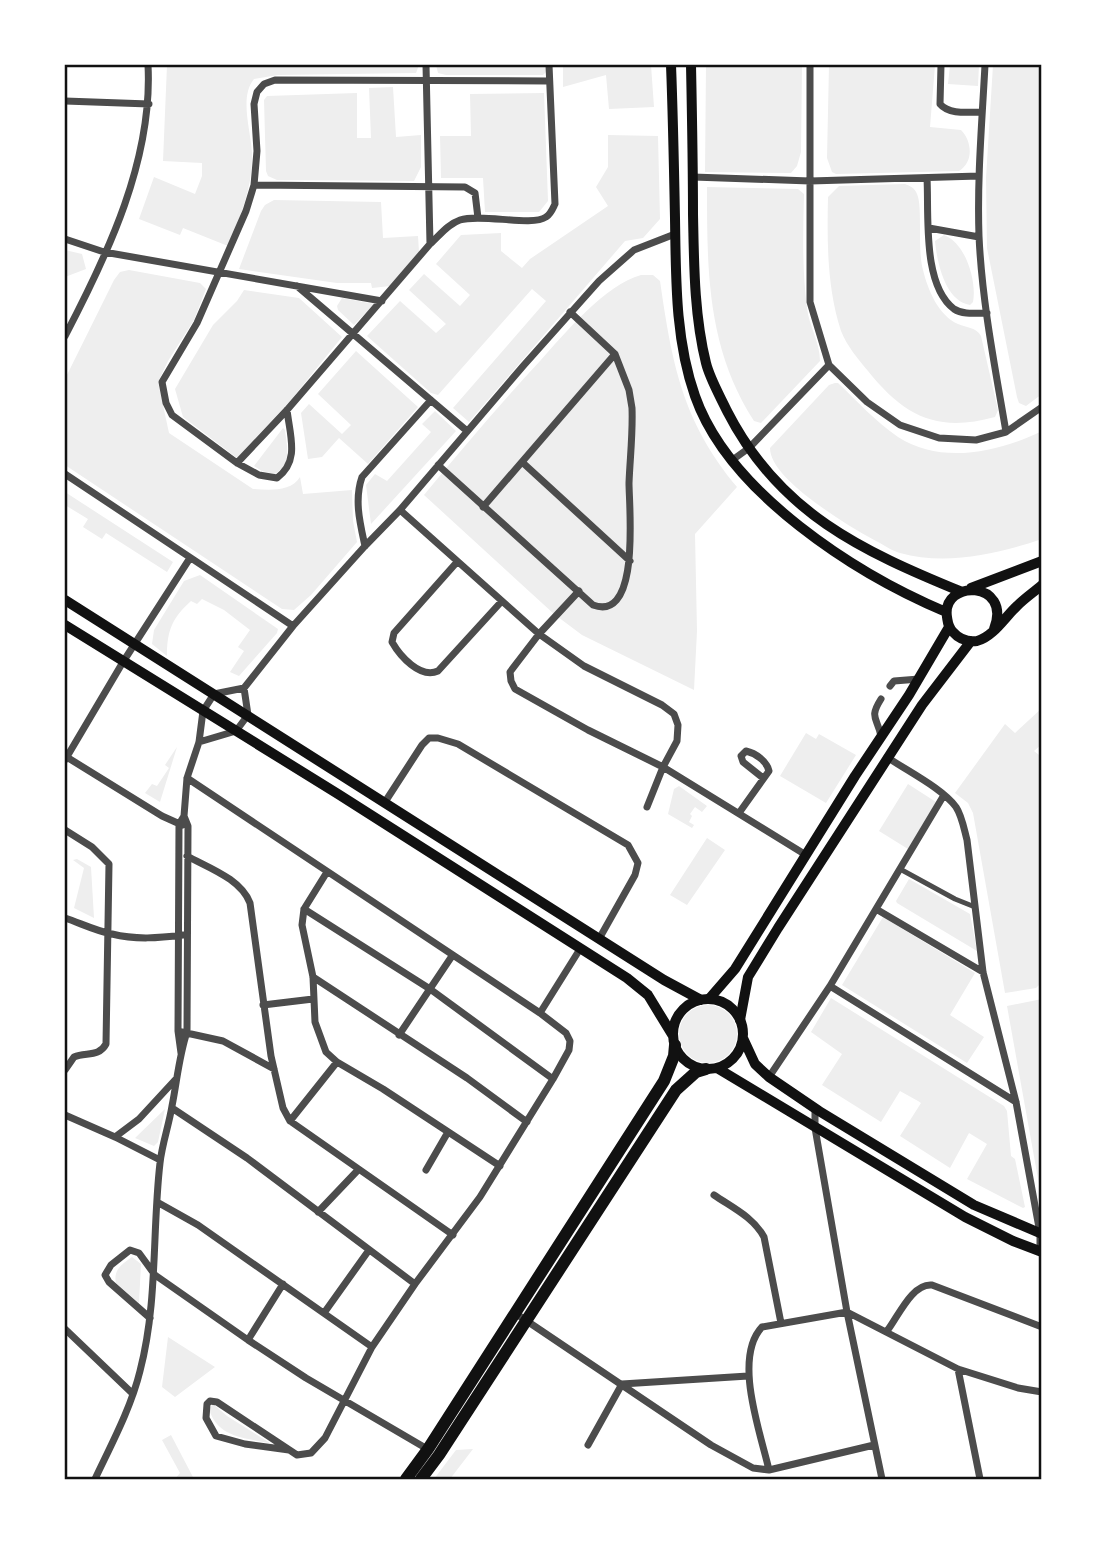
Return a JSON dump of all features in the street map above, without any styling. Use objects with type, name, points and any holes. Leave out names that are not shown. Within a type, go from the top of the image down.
[{"type":"highway","points":[[421,1479],[515,1313],[664,1081],[674,1056],[674,1040]]},
{"type":"highway","points":[[406,1479],[434,1452],[527,1320],[676,1090],[696,1072],[711,1068]]},
{"type":"main road","points":[[671,65],[676,300],[686,363],[696,398],[713,433],[732,461],[781,511],[818,539],[879,578],[946,612]]},
{"type":"main road","points":[[691,65],[697,301],[706,364],[728,412],[749,448],[786,493],[849,540],[895,565],[965,591],[978,590],[987,594],[998,610],[994,629]]},
{"type":"main road","points":[[1042,561],[951,599],[946,612],[949,627],[955,635],[971,641],[980,640],[1042,585]]},
{"type":"main road","points":[[65,600],[664,980],[705,999],[724,1003],[734,1010],[740,1020]]},
{"type":"main road","points":[[65,625],[627,978],[648,995],[681,1056],[690,1064],[711,1068],[959,1214],[1013,1241],[1041,1251]]},
{"type":"main road","points":[[674,1040],[674,1026],[682,1010],[705,999],[735,969],[919,679],[949,627]]},
{"type":"main road","points":[[971,641],[929,695],[887,757],[748,977],[740,1020],[743,1038],[755,1064],[769,1077],[965,1199],[1041,1233]]},
{"type":"main road","points":[[711,1068],[733,1058],[743,1038]]},
{"type":"main road","points":[[959,1214],[965,1199]]},
{"type":"street","points":[[65,336],[104,252],[136,167],[149,104],[148,65]]},
{"type":"street","points":[[426,65],[430,244]]},
{"type":"street","points":[[237,463],[287,410],[430,244],[450,226],[460,220],[478,218],[535,220],[546,218],[552,211],[555,204],[549,65]]},
{"type":"street","points":[[810,65],[810,302],[829,365],[867,402],[900,425],[939,438],[976,440],[1006,432],[1042,407]]},
{"type":"street","points":[[941,65],[942,108],[948,111],[982,112]]},
{"type":"street","points":[[985,65],[979,176],[979,237],[986,313],[1006,432]]},
{"type":"street","points":[[287,410],[292,461],[288,470],[277,478],[259,475],[237,463],[172,415],[162,382],[197,323],[246,211],[254,185],[257,150],[254,104],[257,92],[264,84],[275,80],[548,81]]},
{"type":"street","points":[[65,101],[149,104]]},
{"type":"street","points":[[693,177],[810,181],[979,176]]},
{"type":"street","points":[[927,178],[931,260],[935,281],[954,309],[962,313],[986,313]]},
{"type":"street","points":[[254,185],[471,188],[477,198],[478,218]]},
{"type":"street","points":[[929,228],[979,237]]},
{"type":"street","points":[[181,1053],[178,1031],[188,856],[188,826],[184,816],[187,778],[199,742],[203,711],[214,694],[244,688],[293,626],[400,510],[570,312],[600,281],[634,250],[675,234]]},
{"type":"street","points":[[65,239],[104,252],[382,301]]},
{"type":"street","points":[[296,285],[467,431]]},
{"type":"street","points":[[438,465],[593,605],[609,605],[619,598],[630,561],[632,408],[629,390],[615,354],[570,312]]},
{"type":"street","points":[[483,508],[615,354]]},
{"type":"street","points":[[732,461],[749,448],[829,365]]},
{"type":"street","points":[[365,546],[358,499],[362,477],[431,400]]},
{"type":"street","points":[[522,462],[630,561]]},
{"type":"street","points":[[65,474],[293,626]]},
{"type":"street","points":[[400,510],[539,634],[584,666],[662,705],[674,714],[678,725],[677,741],[647,807]]},
{"type":"street","points":[[188,826],[179,824],[65,758],[190,558]]},
{"type":"street","points":[[457,562],[394,633],[392,642],[397,650],[421,672],[430,675],[438,671],[502,601]]},
{"type":"street","points":[[579,592],[539,634],[510,673],[515,689],[588,730],[663,767],[806,855]]},
{"type":"street","points":[[890,686],[894,681],[919,679]]},
{"type":"street","points":[[199,742],[236,732],[248,715],[244,688]]},
{"type":"street","points":[[881,699],[873,717],[881,737]]},
{"type":"street","points":[[385,802],[422,746],[429,738],[438,738],[458,744],[628,845],[638,863],[635,875],[599,939]]},
{"type":"street","points":[[887,757],[944,796],[957,808],[962,822],[967,839],[983,972],[1016,1102],[1041,1233],[1041,1251]]},
{"type":"street","points":[[187,778],[540,1013],[566,1032],[570,1041],[569,1050],[553,1079],[499,1166],[453,1235],[372,1346],[319,1447],[305,1455],[298,1455],[213,1400],[207,1404],[205,1408],[209,1425],[216,1436],[245,1444],[289,1450]]},
{"type":"street","points":[[739,813],[763,778]]},
{"type":"street","points":[[769,1077],[830,986],[944,796]]},
{"type":"street","points":[[95,1479],[133,1394],[150,1318],[155,1275],[160,1160],[187,1032],[179,824],[184,816]]},
{"type":"street","points":[[65,830],[92,847],[109,864],[106,1044],[97,1054],[74,1057],[65,1070]]},
{"type":"street","points":[[180,852],[238,885],[246,893],[250,903],[262,1005],[274,1069],[283,1108],[290,1121],[453,1235]]},
{"type":"street","points":[[900,869],[975,907]]},
{"type":"street","points":[[327,872],[304,909],[302,925],[313,977],[313,999],[320,1038],[326,1052],[337,1062],[383,1089],[499,1166]]},
{"type":"street","points":[[304,909],[430,989],[553,1079]]},
{"type":"street","points":[[876,909],[983,972]]},
{"type":"street","points":[[65,918],[109,934],[144,938],[183,935]]},
{"type":"street","points":[[540,1013],[580,949]]},
{"type":"street","points":[[399,1035],[452,956]]},
{"type":"street","points":[[313,977],[467,1078],[527,1122]]},
{"type":"street","points":[[830,986],[1016,1102]]},
{"type":"street","points":[[262,1005],[313,999]]},
{"type":"street","points":[[178,1031],[223,1041],[274,1069]]},
{"type":"street","points":[[290,1121],[337,1062]]},
{"type":"street","points":[[115,1137],[139,1119],[177,1077]]},
{"type":"street","points":[[172,1108],[247,1158],[415,1284]]},
{"type":"street","points":[[815,1108],[815,1128],[847,1312],[882,1479]]},
{"type":"street","points":[[65,1115],[160,1160]]},
{"type":"street","points":[[426,1170],[448,1132]]},
{"type":"street","points":[[318,1212],[358,1170]]},
{"type":"street","points":[[714,1195],[745,1215],[758,1226],[764,1237],[781,1323]]},
{"type":"street","points":[[157,1202],[198,1225],[372,1346]]},
{"type":"street","points":[[150,1318],[109,1282],[105,1275],[111,1265],[130,1250],[139,1253],[155,1275],[248,1340],[345,1401],[434,1452]]},
{"type":"street","points":[[324,1313],[369,1250]]},
{"type":"street","points":[[248,1340],[283,1284]]},
{"type":"street","points":[[887,1331],[917,1289],[925,1285],[932,1285],[1042,1327]]},
{"type":"street","points":[[769,1469],[748,1376],[749,1349],[762,1327],[847,1312],[958,1369],[1018,1388],[1042,1392]]},
{"type":"street","points":[[515,1313],[753,1468],[769,1469],[874,1445]]},
{"type":"street","points":[[65,1329],[133,1394]]},
{"type":"street","points":[[958,1369],[980,1479]]},
{"type":"street","points":[[622,1384],[748,1376]]},
{"type":"street","points":[[588,1445],[622,1384]]},
{"type":"shaded area","points":[[167,65],[419,65],[416,73],[278,75],[254,79],[247,95],[252,165],[242,212],[228,246],[183,228],[180,235],[139,219],[154,177],[195,194],[202,176],[202,163],[163,161]]},
{"type":"shaded area","points":[[436,65],[547,65],[547,71],[543,75],[446,75],[438,73]]},
{"type":"shaded area","points":[[563,65],[651,65],[654,107],[609,109],[606,75],[563,87]]},
{"type":"shaded area","points":[[706,65],[802,65],[801,152],[797,166],[791,173],[705,172]]},
{"type":"shaded area","points":[[829,65],[935,65],[930,127],[961,130],[970,151],[964,167],[959,171],[832,172],[827,158]]},
{"type":"shaded area","points":[[950,65],[979,65],[978,86],[948,84]]},
{"type":"shaded area","points":[[993,65],[1042,65],[1042,394],[1026,406],[1019,403],[1017,397],[987,248],[986,178]]},
{"type":"shaded area","points":[[393,87],[396,137],[421,135],[421,167],[414,181],[277,180],[268,176],[264,100],[267,96],[357,93],[357,138],[371,138],[369,88]]},
{"type":"shaded area","points":[[544,93],[548,201],[539,212],[485,212],[483,178],[441,178],[440,136],[471,136],[470,94]]},
{"type":"shaded area","points":[[608,135],[658,136],[660,219],[643,238],[625,241],[469,422],[453,408],[546,301],[532,289],[438,395],[431,393],[367,336],[400,301],[436,333],[446,324],[409,290],[424,274],[460,306],[470,295],[436,264],[461,235],[501,233],[501,251],[522,268],[530,259],[608,206],[596,187],[608,167]]},
{"type":"shaded area","points":[[905,184],[915,190],[919,200],[921,261],[931,294],[945,315],[958,324],[974,329],[981,336],[998,410],[995,417],[956,423],[923,417],[909,410],[881,387],[841,331],[830,282],[828,197],[839,186]]},
{"type":"shaded area","points":[[707,187],[798,189],[804,194],[805,294],[820,361],[761,423],[754,421],[738,393],[718,337],[709,279]]},
{"type":"shaded area","points":[[274,200],[381,202],[383,238],[418,236],[419,252],[390,286],[372,288],[371,283],[337,283],[239,269],[261,211]]},
{"type":"shaded area","points":[[944,235],[958,246],[968,264],[974,294],[970,305],[954,296],[944,279],[935,241]]},
{"type":"shaded area","points":[[65,250],[82,254],[86,269],[65,277]]},
{"type":"shaded area","points":[[129,270],[200,283],[206,289],[194,320],[158,382],[169,433],[253,489],[285,488],[300,477],[303,494],[352,490],[357,542],[311,595],[294,610],[282,609],[65,465],[65,379],[114,280],[120,272]]},
{"type":"shaded area","points":[[641,275],[653,275],[660,281],[669,338],[682,390],[703,438],[737,487],[695,534],[697,631],[694,690],[582,635],[554,614],[424,495],[573,324],[614,288]]},
{"type":"shaded area","points":[[244,290],[299,298],[342,337],[290,401],[237,458],[183,417],[175,389],[213,325]]},
{"type":"shaded area","points":[[342,298],[374,304],[354,325],[338,310],[337,306]]},
{"type":"shaded area","points":[[356,351],[418,407],[368,464],[339,438],[322,457],[308,459],[301,413],[309,404],[342,434],[351,425],[318,394]]},
{"type":"shaded area","points":[[835,383],[898,437],[933,451],[951,453],[989,450],[1042,431],[1042,539],[972,556],[918,557],[891,549],[813,501],[782,474],[770,448],[829,385]]},
{"type":"shaded area","points":[[435,411],[456,431],[371,524],[366,485],[375,474],[387,481],[431,432],[422,424]]},
{"type":"shaded area","points":[[283,428],[287,449],[284,465],[275,474],[262,471],[254,466]]},
{"type":"shaded area","points":[[65,492],[173,562],[167,572],[106,533],[102,539],[83,527],[88,519],[65,505]]},
{"type":"shaded area","points":[[200,575],[278,629],[239,676],[230,672],[244,651],[238,647],[250,630],[224,610],[202,599],[197,604],[191,601],[175,619],[168,639],[167,656],[152,644],[154,630],[184,581]]},
{"type":"shaded area","points":[[1042,708],[1042,744],[1034,751],[1039,755],[1042,767],[1042,982],[1036,988],[1005,993],[973,813],[968,803],[955,793],[1005,724],[1015,733]]},
{"type":"shaded area","points":[[806,733],[816,739],[819,734],[856,755],[826,803],[780,776]]},
{"type":"shaded area","points":[[177,747],[160,802],[145,793],[152,784],[157,786],[169,768],[165,765]]},
{"type":"shaded area","points":[[908,784],[936,802],[908,849],[879,831]]},
{"type":"shaded area","points":[[679,786],[707,806],[702,812],[695,807],[690,814],[692,816],[689,822],[694,825],[692,828],[668,814],[674,789]]},
{"type":"shaded area","points":[[707,838],[725,850],[687,905],[670,895]]},
{"type":"shaded area","points":[[77,859],[91,867],[94,918],[74,908],[84,868],[73,860]]},
{"type":"shaded area","points":[[909,879],[970,914],[977,951],[897,903]]},
{"type":"shaded area","points":[[883,917],[975,973],[950,1015],[984,1037],[967,1063],[842,985]]},
{"type":"shaded area","points":[[831,998],[1004,1106],[1007,1111],[1011,1156],[1015,1159],[1025,1207],[967,1179],[987,1144],[969,1133],[950,1168],[900,1136],[921,1103],[918,1101],[900,1091],[881,1122],[822,1085],[842,1054],[811,1032]]},
{"type":"shaded area","points":[[1042,999],[1042,1201],[1007,1006]]},
{"type":"shaded area","points":[[708,1005],[724,1010],[732,1018],[737,1034],[732,1050],[724,1058],[708,1063],[692,1058],[684,1050],[679,1034],[684,1018],[692,1010]]},
{"type":"shaded area","points":[[165,1109],[158,1142],[154,1146],[135,1138]]},
{"type":"shaded area","points":[[132,1257],[141,1264],[139,1303],[116,1283],[115,1278],[117,1271]]},
{"type":"shaded area","points":[[168,1337],[215,1367],[175,1397],[162,1387]]},
{"type":"shaded area","points":[[213,1404],[270,1443],[225,1431],[218,1425],[209,1409]]},
{"type":"shaded area","points":[[171,1435],[194,1479],[175,1479],[180,1473],[162,1440]]},
{"type":"shaded area","points":[[473,1449],[450,1479],[434,1479],[456,1450]]}]
